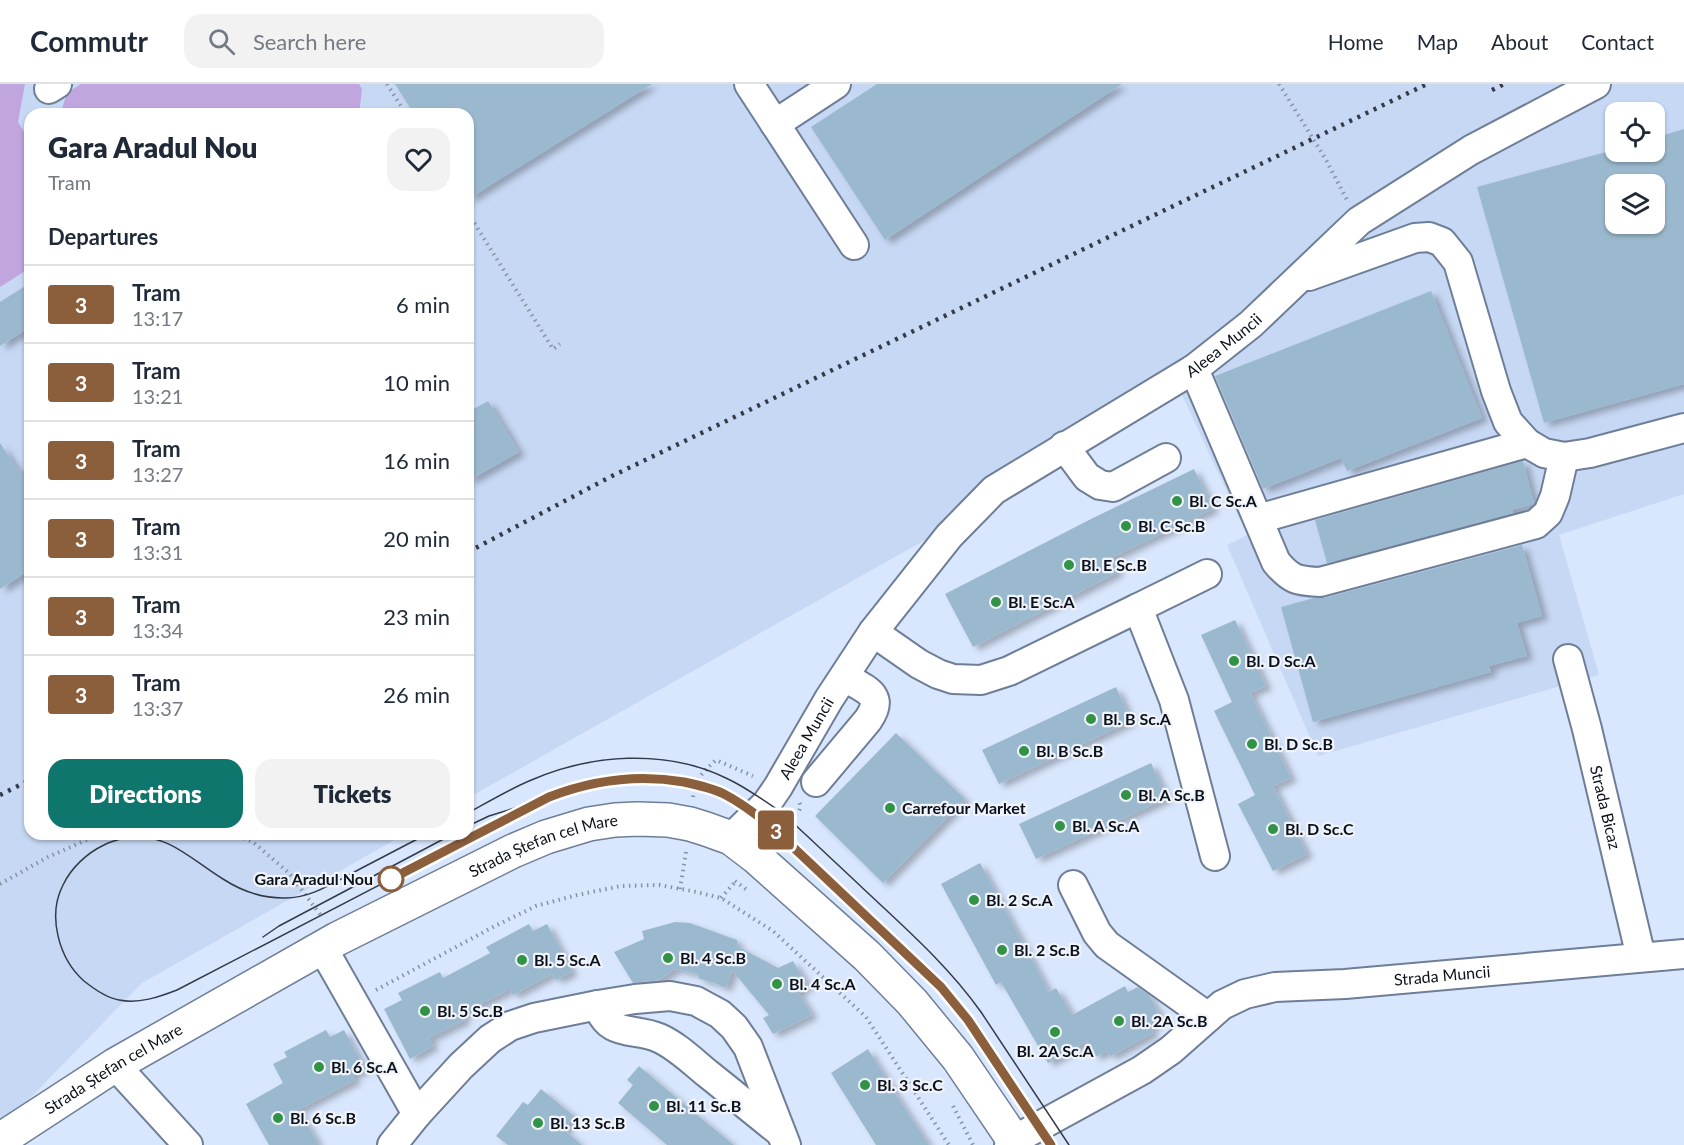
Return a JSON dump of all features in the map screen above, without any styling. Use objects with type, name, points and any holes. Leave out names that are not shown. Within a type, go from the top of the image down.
[{"type":"main road","name":"Strada Ștefan cel Mare","points":[[0,1140],[115,1065],[329,943],[513,851],[546,837],[589,824],[638,819],[668,820],[690,824],[731,838],[756,857],[867,956],[912,1002],[958,1058],[1014,1143]]},
{"type":"street","points":[[749,84],[854,245]]},
{"type":"street","points":[[775,124],[836,84]]},
{"type":"street","name":"Aleea Muncii","points":[[731,838],[762,809],[778,787],[818,718],[873,632],[949,536],[994,490],[1194,369],[1251,324],[1359,221],[1471,150],[1596,84]]},
{"type":"street","points":[[1297,280],[1415,238],[1429,237],[1442,242],[1458,262],[1508,422],[1527,443],[1544,453],[1564,457],[1590,453],[1684,428]]},
{"type":"street","points":[[1194,369],[1276,562],[1286,573],[1301,581],[1320,582],[1536,524],[1548,513],[1552,504],[1564,457]]},
{"type":"street","points":[[1258,519],[1527,443]]},
{"type":"street","points":[[1064,446],[1087,477],[1100,485],[1113,487],[1166,458]]},
{"type":"street","points":[[873,632],[938,675],[952,680],[981,680],[1009,671],[1208,574]]},
{"type":"street","points":[[1137,608],[1174,700],[1215,856]]},
{"type":"street","name":"Strada Bicaz","points":[[1568,659],[1641,957]]},
{"type":"street","points":[[816,782],[875,710],[876,702],[872,695],[845,677]]},
{"type":"street","points":[[1073,885],[1097,933],[1107,945],[1208,1017]]},
{"type":"street","points":[[329,943],[354,1002],[417,1114]]},
{"type":"street","name":"Strada Muncii","points":[[1014,1143],[1142,1070],[1171,1050],[1222,1005],[1245,994],[1275,987],[1345,984],[1684,954]]},
{"type":"street","points":[[392,1145],[461,1066],[490,1040],[510,1026],[534,1018],[598,1005],[670,996],[696,1001],[720,1014],[734,1027],[748,1047],[784,1139]]},
{"type":"street","points":[[598,1005],[601,1015],[610,1025],[621,1030],[660,1039],[680,1051],[784,1139]]},
{"type":"street","points":[[115,1065],[188,1145]]},
{"type":"path","points":[[387,84],[402,108]]},
{"type":"path","points":[[1279,84],[1325,158],[1359,221]]},
{"type":"path","points":[[474,223],[553,349],[560,345]]},
{"type":"path","points":[[0,884],[48,857],[86,840]]},
{"type":"path","points":[[250,840],[289,873],[307,895],[329,943]]},
{"type":"path","points":[[735,881],[752,895]]},
{"type":"path","points":[[354,1002],[536,906],[621,886],[658,885],[692,891],[721,898],[773,931],[866,1017],[949,1145]]},
{"type":"path","points":[[947,1096],[973,1145]]},
{"type":"shaded area","points":[[0,84],[1684,84],[1684,494],[1559,535],[1599,675],[1318,756],[1227,545],[1247,535],[1182,395],[474,795],[474,108],[24,108],[24,840],[394,840],[142,983],[0,1129]]},
{"type":"shaded area","points":[[0,84],[25,84],[18,122],[24,132],[24,272],[0,287]]},
{"type":"shaded area","points":[[81,84],[359,84],[362,89],[360,108],[62,108],[67,93]]},
{"type":"building","points":[[395,84],[652,84],[474,195],[474,108],[410,108]]},
{"type":"building","points":[[877,84],[1122,84],[885,240],[811,127]]},
{"type":"building","points":[[1684,129],[1684,384],[1544,423],[1477,187],[1605,152],[1605,162],[1665,162],[1665,135]]},
{"type":"building","points":[[24,287],[24,331],[0,346],[0,302]]},
{"type":"building","points":[[1431,291],[1482,418],[1347,471],[1341,458],[1263,489],[1215,376]]},
{"type":"building","points":[[488,401],[519,452],[474,478],[474,409]]},
{"type":"building","points":[[0,443],[20,473],[24,471],[24,574],[0,589]]},
{"type":"building","points":[[1523,461],[1534,504],[1512,510],[1513,513],[1327,563],[1315,520]]},
{"type":"building","points":[[1194,469],[1213,509],[1111,558],[1118,572],[973,647],[945,594]]},
{"type":"building","points":[[1522,545],[1542,616],[1517,623],[1527,656],[1489,666],[1491,672],[1313,722],[1281,607],[1314,598],[1324,598]]},
{"type":"building","points":[[1235,620],[1266,686],[1250,693],[1291,778],[1273,786],[1307,854],[1273,871],[1238,804],[1255,795],[1214,711],[1232,702],[1201,635]]},
{"type":"building","points":[[1116,687],[1131,721],[999,784],[982,750]]},
{"type":"building","name":"Carrefour Market","points":[[896,733],[965,799],[883,883],[815,816]]},
{"type":"building","points":[[1151,763],[1167,798],[1036,859],[1019,824]]},
{"type":"building","points":[[980,863],[1049,992],[1056,988],[1072,1015],[1125,986],[1128,992],[1138,987],[1149,995],[1162,1020],[1150,1026],[1153,1033],[1111,1056],[1107,1051],[1095,1057],[1087,1041],[1048,1063],[1001,982],[996,985],[941,884]]},
{"type":"building","points":[[675,922],[690,923],[737,940],[737,946],[778,968],[793,961],[808,986],[798,992],[812,1015],[773,1034],[763,1018],[769,1015],[732,970],[726,988],[699,979],[698,974],[675,969],[659,980],[633,983],[614,952],[644,939],[642,931]]},
{"type":"building","points":[[529,924],[533,931],[547,924],[572,972],[556,980],[552,974],[513,995],[510,989],[462,1014],[465,1020],[429,1038],[433,1046],[410,1059],[384,1009],[402,1000],[398,993],[440,972],[443,978],[490,953],[486,947]]},
{"type":"building","name":"Bl. 6 Sc.A","points":[[326,1030],[330,1037],[344,1030],[365,1069],[352,1075],[355,1080],[298,1110],[319,1145],[269,1145],[246,1104],[283,1083],[273,1064],[287,1057],[284,1052]]},
{"type":"building","points":[[868,1049],[929,1145],[876,1145],[831,1073]]},
{"type":"building","name":"Bl. 11 Sc.B","points":[[639,1066],[734,1145],[667,1145],[618,1103],[633,1085],[627,1080]]},
{"type":"building","name":"Bl. 13 Sc.B","points":[[541,1089],[574,1116],[564,1130],[582,1145],[508,1145],[496,1136],[523,1102],[528,1105]]},
{"type":"tram line","points":[[474,810],[529,781],[577,765],[602,760],[628,758],[679,762],[704,769],[741,786],[789,819],[903,926],[952,976],[981,1012],[1069,1145]]},
{"type":"tram line","name":"3","points":[[474,836],[549,797],[573,788],[597,783],[642,778],[669,779],[694,784],[723,794],[757,814],[931,976],[968,1020],[1051,1145]]},
{"type":"tram line","points":[[474,836],[549,797],[603,782],[630,779],[683,782],[734,800],[758,815],[784,836],[931,976],[968,1020],[1051,1145]]},
{"type":"tram line","points":[[474,823],[515,808]]},
{"type":"tram line","points":[[117,840],[107,843],[86,857],[66,879],[58,897],[56,923],[62,949],[75,972],[105,995],[114,999],[134,1001],[177,990],[466,840]]},
{"type":"tram line","points":[[158,840],[180,850],[237,887],[259,895],[293,898],[322,889],[416,840]]},
{"type":"tram line","points":[[263,937],[279,926],[442,840]]},
{"type":"tram line","name":"3","points":[[391,879],[466,840]]},
{"type":"railway","points":[[474,549],[612,476],[1427,84]]},
{"type":"railway","points":[[1492,90],[1504,84]]},
{"type":"railway","points":[[0,795],[24,783]]},
{"type":"place","name":"Bl. C Sc.A","points":[[1177,501]]},
{"type":"place","name":"Bl. C Sc.B","points":[[1126,526]]},
{"type":"place","name":"Bl. E Sc.B","points":[[1069,565]]},
{"type":"place","name":"Bl. E Sc.A","points":[[996,602]]},
{"type":"place","name":"Bl. D Sc.A","points":[[1234,661]]},
{"type":"place","name":"Bl. B Sc.A","points":[[1091,719]]},
{"type":"place","name":"Bl. D Sc.B","points":[[1252,744]]},
{"type":"place","name":"Bl. B Sc.B","points":[[1024,751]]},
{"type":"place","name":"Bl. A Sc.B","points":[[1126,795]]},
{"type":"place","name":"Carrefour Market","points":[[890,808]]},
{"type":"place","name":"Bl. A Sc.A","points":[[1060,826]]},
{"type":"place","name":"Bl. D Sc.C","points":[[1273,829]]},
{"type":"place","name":"Gara Aradul Nou","points":[[391,879]]},
{"type":"place","name":"Bl. 2 Sc.A","points":[[974,900]]},
{"type":"place","name":"Bl. 2 Sc.B","points":[[1002,950]]},
{"type":"place","name":"Bl. 4 Sc.B","points":[[668,958]]},
{"type":"place","name":"Bl. 5 Sc.A","points":[[522,960]]},
{"type":"place","name":"Bl. 4 Sc.A","points":[[777,984]]},
{"type":"place","name":"Bl. 5 Sc.B","points":[[425,1011]]},
{"type":"place","name":"Bl. 2A Sc.B","points":[[1119,1021]]},
{"type":"place","name":"Bl. 2A Sc.A","points":[[1055,1032]]},
{"type":"place","name":"Bl. 6 Sc.A","points":[[319,1067]]},
{"type":"place","name":"Bl. 3 Sc.C","points":[[865,1085]]},
{"type":"place","name":"Bl. 11 Sc.B","points":[[654,1106]]},
{"type":"place","name":"Bl. 6 Sc.B","points":[[278,1118]]},
{"type":"place","name":"Bl. 13 Sc.B","points":[[538,1123]]}]
